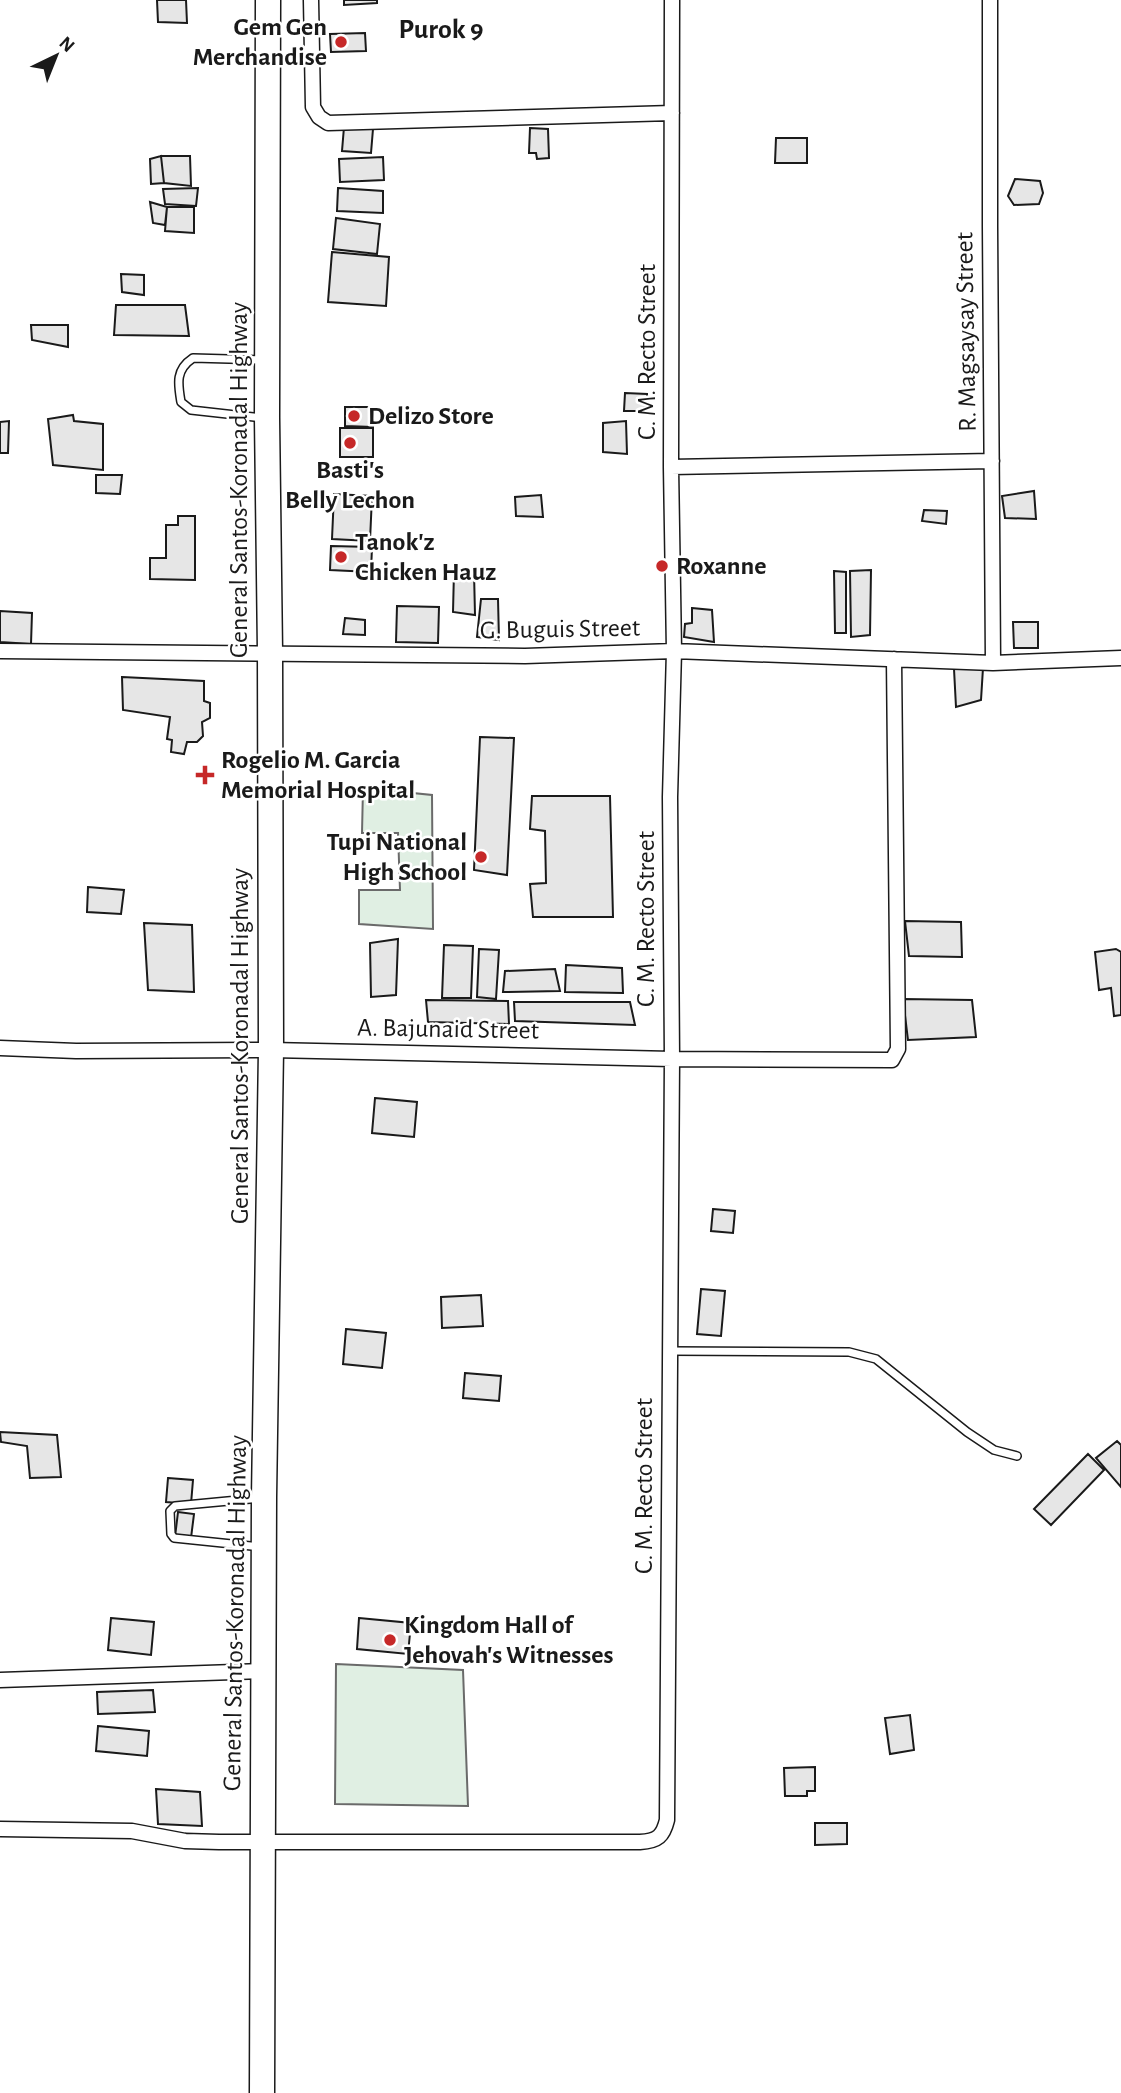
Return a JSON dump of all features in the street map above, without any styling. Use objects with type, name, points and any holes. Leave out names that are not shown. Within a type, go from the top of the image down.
[{"type":"highway","name":"General Santos-Koronadal Highway","points":[[262,2093],[264,1498],[271,1050],[267,418],[268,0]]},
{"type":"street","points":[[312,0],[313,107],[319,117],[328,123],[672,113]]},
{"type":"street","name":"C. M. Recto Street","points":[[262,1841],[652,1842],[661,1837],[667,1820],[670,797],[674,651],[671,467],[672,0]]},
{"type":"street","name":"R. Magsaysay Street","points":[[990,0],[993,663]]},
{"type":"street","points":[[671,467],[992,461]]},
{"type":"street","name":"G. Buguis Street","points":[[0,651],[525,656],[674,651],[993,663],[1121,658]]},
{"type":"street","name":"A. Bajunaid Street","points":[[0,1048],[889,1060],[895,1057],[898,1049],[894,659]]},
{"type":"street","points":[[0,1680],[263,1671]]},
{"type":"street","points":[[0,1829],[132,1831],[185,1841],[262,1841]]},
{"type":"lane","points":[[267,418],[191,410],[181,402],[178,380],[180,370],[193,358],[268,360]]},
{"type":"lane","points":[[670,1351],[836,1352],[876,1359],[967,1432],[994,1450],[1017,1457]]},
{"type":"lane","points":[[264,1498],[175,1506],[170,1511],[171,1534],[174,1538],[264,1547]]},
{"type":"green space","points":[[363,788],[432,795],[433,929],[359,924],[359,890],[400,890],[398,833],[362,833]]},
{"type":"green space","points":[[336,1664],[463,1670],[468,1806],[335,1804]]},
{"type":"building","points":[[157,0],[186,0],[187,23],[158,22]]},
{"type":"building","points":[[344,0],[377,0],[377,3],[344,5]]},
{"type":"building","points":[[365,33],[366,51],[331,52],[330,34]]},
{"type":"building","points":[[344,127],[373,129],[371,153],[342,151]]},
{"type":"building","points":[[530,128],[548,129],[549,158],[537,159],[536,153],[529,153]]},
{"type":"building","points":[[776,138],[807,138],[807,163],[775,163]]},
{"type":"building","points":[[161,156],[190,156],[191,186],[164,183]]},
{"type":"building","points":[[161,156],[164,183],[151,184],[150,159]]},
{"type":"building","points":[[383,157],[384,180],[340,182],[339,159]]},
{"type":"building","points":[[1015,179],[1040,181],[1043,193],[1039,204],[1014,205],[1008,196]]},
{"type":"building","points":[[198,188],[196,206],[165,204],[163,189]]},
{"type":"building","points":[[338,188],[383,191],[383,213],[337,211]]},
{"type":"building","points":[[150,202],[167,207],[165,225],[153,223]]},
{"type":"building","points":[[167,207],[194,207],[194,233],[165,231]]},
{"type":"building","points":[[336,218],[380,224],[377,254],[333,249]]},
{"type":"building","points":[[332,252],[389,257],[386,306],[328,302]]},
{"type":"building","points":[[121,274],[144,275],[144,295],[122,292]]},
{"type":"building","points":[[116,305],[185,305],[189,336],[114,335]]},
{"type":"building","points":[[31,325],[68,325],[68,347],[32,340]]},
{"type":"building","points":[[625,393],[647,394],[648,411],[624,411]]},
{"type":"building","points":[[345,407],[373,407],[373,427],[345,426]]},
{"type":"building","points":[[73,415],[74,421],[103,424],[103,470],[53,465],[48,419]]},
{"type":"building","points":[[9,421],[8,453],[0,453],[0,422]]},
{"type":"building","points":[[626,421],[627,454],[603,452],[603,423]]},
{"type":"building","points":[[340,428],[373,428],[373,457],[340,457]]},
{"type":"building","points":[[96,475],[122,475],[120,494],[96,493]]},
{"type":"building","points":[[1034,491],[1036,519],[1005,518],[1002,496]]},
{"type":"building","points":[[334,494],[372,496],[370,541],[332,539]]},
{"type":"building","points":[[541,495],[543,517],[516,516],[515,497]]},
{"type":"building","points":[[924,510],[947,511],[946,524],[922,521]]},
{"type":"building","points":[[178,516],[195,516],[195,580],[150,579],[150,558],[166,558],[166,525],[178,525]]},
{"type":"building","points":[[331,546],[372,547],[371,572],[330,570]]},
{"type":"building","points":[[871,570],[870,635],[851,637],[850,571]]},
{"type":"building","points":[[454,571],[474,572],[475,615],[453,612]]},
{"type":"building","points":[[834,571],[846,572],[846,633],[835,633]]},
{"type":"building","points":[[481,599],[498,599],[499,640],[477,637]]},
{"type":"building","points":[[397,606],[439,607],[438,643],[396,642]]},
{"type":"building","points":[[692,608],[712,610],[714,642],[684,637],[685,624],[692,623]]},
{"type":"building","points":[[0,611],[32,613],[31,644],[0,642]]},
{"type":"building","points":[[345,618],[365,620],[365,635],[343,634]]},
{"type":"building","points":[[1013,622],[1038,622],[1038,648],[1014,648]]},
{"type":"building","points":[[983,668],[981,700],[956,707],[954,669]]},
{"type":"building","points":[[122,677],[204,681],[204,701],[210,703],[210,718],[202,722],[203,736],[197,742],[187,742],[184,754],[171,752],[172,740],[167,739],[170,717],[123,710]]},
{"type":"building","points":[[480,737],[514,738],[507,875],[474,870]]},
{"type":"building","points":[[532,796],[610,796],[613,917],[533,917],[530,884],[546,883],[545,831],[530,829]]},
{"type":"building","points":[[88,887],[124,890],[121,914],[87,912]]},
{"type":"building","points":[[905,921],[961,922],[962,957],[909,956]]},
{"type":"building","points":[[144,923],[192,925],[194,992],[148,990]]},
{"type":"building","points":[[398,939],[396,995],[371,997],[370,943]]},
{"type":"building","points":[[444,945],[473,946],[471,998],[442,998]]},
{"type":"building","points":[[479,949],[499,950],[496,999],[477,997]]},
{"type":"building","points":[[1116,949],[1121,952],[1121,1015],[1114,1016],[1111,988],[1099,990],[1095,952]]},
{"type":"building","points":[[566,965],[622,968],[623,993],[565,992]]},
{"type":"building","points":[[555,969],[560,991],[503,992],[505,971]]},
{"type":"building","points":[[903,999],[972,1000],[976,1037],[908,1040]]},
{"type":"building","points":[[426,1000],[508,1001],[509,1024],[428,1022]]},
{"type":"building","points":[[514,1002],[630,1002],[635,1025],[515,1021]]},
{"type":"building","points":[[375,1098],[417,1102],[414,1137],[372,1133]]},
{"type":"building","points":[[713,1209],[735,1211],[733,1233],[711,1231]]},
{"type":"building","points":[[701,1289],[725,1291],[721,1336],[697,1334]]},
{"type":"building","points":[[481,1295],[483,1326],[442,1328],[441,1297]]},
{"type":"building","points":[[346,1329],[386,1333],[382,1368],[343,1364]]},
{"type":"building","points":[[465,1373],[501,1376],[499,1401],[463,1398]]},
{"type":"building","points":[[0,1432],[57,1435],[61,1477],[30,1478],[27,1446],[1,1442]]},
{"type":"building","points":[[1117,1441],[1121,1445],[1121,1487],[1096,1458]]},
{"type":"building","points":[[1088,1454],[1104,1470],[1051,1525],[1034,1509]]},
{"type":"building","points":[[168,1478],[193,1480],[191,1504],[166,1502]]},
{"type":"building","points":[[178,1512],[194,1514],[191,1538],[175,1537]]},
{"type":"building","points":[[111,1618],[154,1622],[151,1655],[108,1650]]},
{"type":"building","points":[[359,1618],[411,1623],[408,1654],[357,1649]]},
{"type":"building","points":[[153,1690],[155,1712],[98,1714],[97,1692]]},
{"type":"building","points":[[910,1715],[914,1750],[890,1754],[885,1718]]},
{"type":"building","points":[[98,1726],[149,1731],[147,1756],[96,1751]]},
{"type":"building","points":[[815,1767],[815,1791],[807,1791],[807,1796],[785,1796],[784,1768]]},
{"type":"building","points":[[156,1789],[200,1792],[202,1826],[158,1824]]},
{"type":"building","points":[[815,1823],[847,1823],[847,1844],[815,1845]]},
{"type":"place","name":"Gem Gen Merchandise","points":[[341,42]]},
{"type":"place","name":"Delizo Store","points":[[354,416]]},
{"type":"place","name":"Basti's Belly Lechon","points":[[350,443]]},
{"type":"place","name":"Tanok'z Chicken Hauz","points":[[341,557]]},
{"type":"place","name":"Roxanne","points":[[662,566]]},
{"type":"place","name":"Rogelio M. Garcia Memorial Hospital","points":[[205,775]]},
{"type":"place","name":"Tupi National High School","points":[[481,857]]},
{"type":"place","name":"Kingdom Hall of Jehovah's Witnesses","points":[[390,1640]]},
{"type":"district","name":"Purok 9","points":[[441,30]]}]
